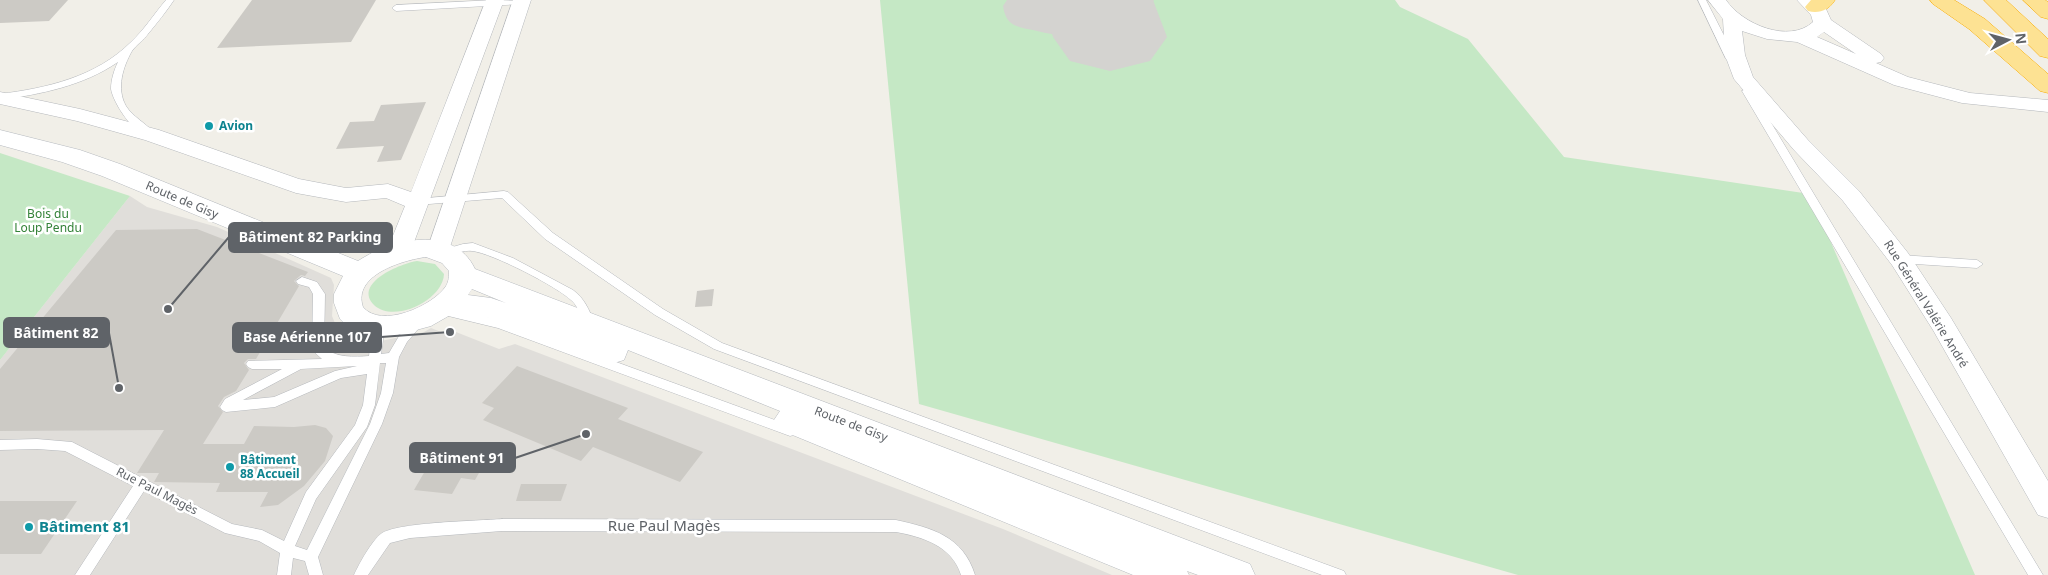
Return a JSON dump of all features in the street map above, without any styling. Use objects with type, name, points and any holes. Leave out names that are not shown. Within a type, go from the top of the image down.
[{"type":"highway","points":[[1940,0],[1977,24],[2048,86]]},
{"type":"highway","points":[[1966,0],[2048,78]]},
{"type":"highway","points":[[1994,0],[2048,51]]},
{"type":"highway","points":[[2033,0],[2048,13]]},
{"type":"street","points":[[442,251],[455,198],[522,0]]},
{"type":"street","points":[[1717,0],[1720,8],[1732,19],[1743,25],[1767,33],[1799,36],[1901,81],[1969,99],[2048,106]]},
{"type":"street","points":[[398,253],[494,1]]},
{"type":"street","points":[[1799,36],[1819,29],[1817,8]]},
{"type":"street","points":[[1817,8],[1902,76],[1969,99]]},
{"type":"street","name":"Rue Général Valérie André","points":[[1732,19],[1732,33],[1736,45],[1735,55],[1744,78],[1801,145],[1851,196],[1900,259],[1942,324],[2048,506]]},
{"type":"street","points":[[1736,45],[1767,33]]},
{"type":"street","points":[[0,98],[152,135],[296,186],[346,194],[388,192],[417,202]]},
{"type":"street","name":"Route de Gisy","points":[[0,137],[71,156],[111,170],[323,259],[361,273]]},
{"type":"street","points":[[412,249],[442,251],[452,255],[460,264],[463,275],[460,284],[435,311],[402,324],[379,326],[367,324],[354,318],[347,308],[347,296],[352,283],[361,273],[380,260],[398,253],[412,249]]},
{"type":"street","name":"Route de Gisy","points":[[463,275],[1238,575]]},
{"type":"street","name":"Route de Gisy","points":[[435,311],[491,308],[660,369],[1112,549],[1138,568],[1172,575]]},
{"type":"lane","points":[[152,135],[136,124],[123,110],[118,97],[116,83],[118,70],[134,45],[170,0]]},
{"type":"lane","points":[[396,8],[522,0]]},
{"type":"lane","points":[[1702,0],[1739,78],[2036,575]]},
{"type":"lane","points":[[0,98],[29,94],[72,80],[96,70],[134,45]]},
{"type":"lane","points":[[417,202],[504,194],[549,236],[659,312],[718,346],[1339,575]]},
{"type":"lane","points":[[442,251],[462,248],[482,249],[557,284],[575,297],[584,308],[588,322]]},
{"type":"lane","points":[[1900,259],[1976,264]]},
{"type":"lane","points":[[302,281],[317,286],[318,350],[326,356],[352,363]]},
{"type":"lane","points":[[316,575],[311,557],[322,530],[376,424],[387,393],[393,357],[403,339],[435,311],[500,324],[798,434],[1101,560]]},
{"type":"lane","points":[[284,575],[287,550],[311,496],[361,427],[369,404],[379,326]]},
{"type":"lane","points":[[301,365],[285,371],[227,405],[275,402],[294,396],[334,376],[393,357]]},
{"type":"lane","points":[[252,364],[373,364]]},
{"type":"lane","name":"Rue Paul Magès","points":[[0,445],[37,444],[67,446],[230,528],[262,536],[287,550],[311,557]]},
{"type":"lane","points":[[82,575],[142,483]]},
{"type":"lane","name":"Rue Paul Magès","points":[[361,575],[367,563],[386,538],[410,532],[502,525],[896,526],[921,531],[941,540],[956,553],[968,575]]},
{"type":"shaded area","points":[[130,196],[147,207],[217,227],[331,278],[334,285],[332,316],[337,328],[357,339],[357,346],[424,332],[431,328],[451,336],[456,332],[499,349],[515,344],[1003,529],[1112,575],[0,575],[0,360]]},
{"type":"green space","points":[[880,0],[1395,0],[1400,7],[1468,39],[1564,157],[1810,194],[1975,575],[1518,575],[919,404]]},
{"type":"green space","name":"Bois du Loup Pendu","points":[[0,153],[130,196],[0,360]]},
{"type":"green space","points":[[417,261],[435,264],[444,274],[442,284],[435,292],[427,300],[405,310],[393,312],[383,310],[374,305],[369,297],[369,289],[374,282],[391,270]]},
{"type":"building","points":[[0,0],[68,0],[49,21],[0,23]]},
{"type":"building","points":[[252,0],[376,0],[351,42],[217,48]]},
{"type":"building","points":[[426,102],[401,160],[377,162],[384,146],[336,149],[350,122],[374,121],[381,105]]},
{"type":"building","points":[[197,229],[308,272],[305,276],[301,275],[294,281],[299,286],[256,359],[248,359],[244,363],[249,370],[236,391],[224,397],[218,406],[223,412],[203,444],[244,444],[254,426],[294,427],[315,425],[326,428],[333,436],[325,461],[304,486],[278,505],[260,507],[268,492],[216,492],[220,483],[154,482],[159,473],[137,473],[164,430],[0,431],[0,369],[116,230]]},
{"type":"building","points":[[714,289],[712,306],[695,307],[697,291]]},
{"type":"building","points":[[517,366],[628,408],[618,419],[703,452],[680,482],[593,447],[581,461],[483,420],[494,408],[482,403]]},
{"type":"building","points":[[432,459],[484,464],[475,480],[461,478],[452,494],[414,490]]},
{"type":"building","points":[[521,484],[567,484],[561,501],[516,501]]},
{"type":"building","name":"Bâtiment 81","points":[[0,501],[77,501],[41,554],[0,554]]},
{"type":"taxiway","points":[[1029,0],[1025,6],[1027,14],[1040,19],[1068,24],[1097,22],[1122,10],[1132,0]]},
{"type":"runway","points":[[1098,0],[1110,37]]},
{"type":"place","name":"Avion","points":[[209,126]]},
{"type":"place","name":"Bâtiment 82 Parking","points":[[168,309]]},
{"type":"place","name":"Base Aérienne 107","points":[[450,332]]},
{"type":"place","name":"Bâtiment 82","points":[[119,388]]},
{"type":"place","name":"Bâtiment 91","points":[[586,434]]},
{"type":"place","name":"Bâtiment 88 Accueil","points":[[230,467]]},
{"type":"place","name":"Bâtiment 81","points":[[29,527]]}]
